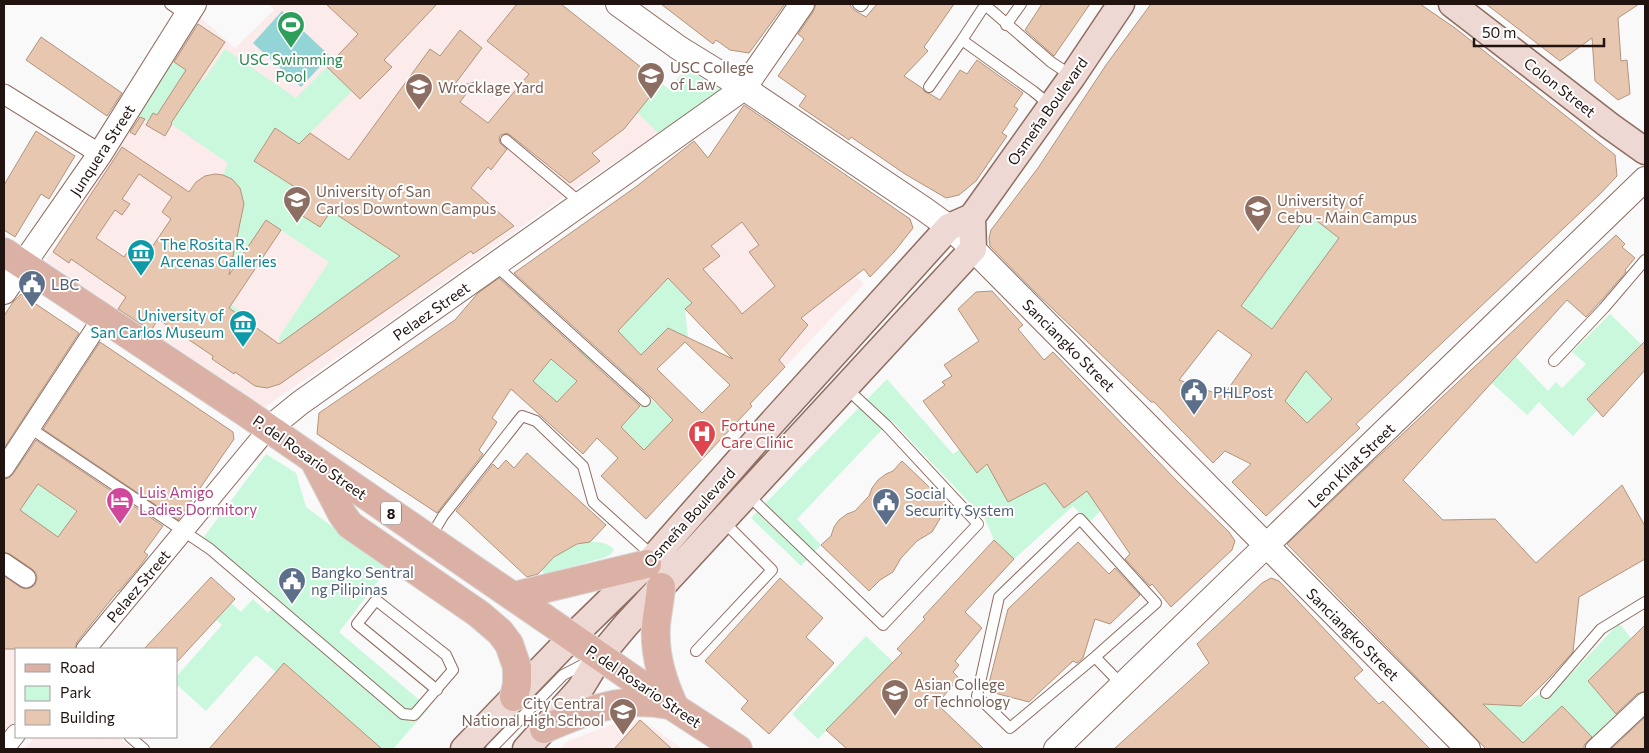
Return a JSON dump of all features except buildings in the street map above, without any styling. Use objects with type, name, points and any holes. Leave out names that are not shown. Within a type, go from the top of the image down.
[{"type":"main road","name":"Osmeña Boulevard","points":[[464,749],[572,637],[650,561],[769,426],[960,222],[1051,106],[1121,4]]},
{"type":"main road","name":"Colon Street","points":[[1452,4],[1645,151]]},
{"type":"main road","points":[[960,222],[973,248]]},
{"type":"main road","name":"Osmeña Boulevard","points":[[526,749],[580,689],[600,656],[661,587],[973,248]]},
{"type":"main road","name":"P. del Rosario Street","points":[[14,258],[738,749]]},
{"type":"main road","points":[[313,459],[342,514],[350,525],[488,620],[500,632],[509,644],[517,667],[517,684],[514,697]]},
{"type":"main road","points":[[514,596],[650,561]]},
{"type":"main road","points":[[661,587],[656,626],[656,648],[664,682],[673,706]]},
{"type":"main road","points":[[544,729],[593,710],[620,703],[643,701],[673,706]]},
{"type":"street","points":[[618,4],[679,48],[744,88],[924,209],[960,222]]},
{"type":"street","name":"Pelaez Street","points":[[87,648],[268,429],[300,403],[744,88],[802,4]]},
{"type":"street","name":"Junquera Street","points":[[4,292],[14,258],[100,154],[184,8]]},
{"type":"street","points":[[4,94],[100,154]]},
{"type":"street","name":"Leon Kilat Street","points":[[1056,749],[1645,179]]},
{"type":"street","name":"Sanciangko Street","points":[[973,248],[1266,547],[1468,749]]},
{"type":"street","points":[[4,468],[103,317]]},
{"type":"street","points":[[4,563],[26,578]]},
{"type":"street","points":[[1595,749],[1645,702]]},
{"type":"street","points":[[4,749],[15,735]]},
{"type":"lane","points":[[858,4],[861,6],[863,4]]},
{"type":"lane","points":[[929,87],[985,4],[1051,62],[1072,77]]},
{"type":"lane","points":[[1006,24],[1021,4]]},
{"type":"lane","points":[[962,40],[1051,106]]},
{"type":"lane","points":[[506,140],[582,203]]},
{"type":"lane","points":[[1554,361],[1604,308],[1645,260]]},
{"type":"lane","points":[[495,265],[645,401]]},
{"type":"lane","points":[[747,494],[883,625],[978,524],[887,426],[844,387]]},
{"type":"lane","points":[[430,539],[443,516],[522,416],[536,422],[582,466],[593,502],[650,561]]},
{"type":"lane","points":[[30,428],[210,549],[403,714],[414,715],[437,690],[453,670],[446,655],[376,600],[357,624],[437,690]]},
{"type":"lane","points":[[1080,519],[1156,603],[1095,657],[1010,728],[977,696],[998,597],[1080,519]]},
{"type":"lane","points":[[696,651],[772,570],[723,521]]},
{"type":"lane","points":[[1546,694],[1601,629],[1645,602]]},
{"type":"lane","points":[[491,749],[563,675],[600,656]]},
{"type":"lane","points":[[1095,657],[1122,685]]},
{"type":"lane","points":[[131,738],[144,749]]},
{"type":"shaded area","name":"University of San Carlos Downtown Campus","points":[[269,4],[560,4],[695,110],[576,188],[379,329],[265,407],[46,261],[200,17],[235,48],[274,10]]},
{"type":"shaded area","points":[[749,140],[855,276],[864,284],[785,367],[637,186],[694,141],[715,167]]},
{"type":"shaded area","points":[[4,623],[41,648],[15,648],[15,720],[4,735]]},
{"type":"shaded area","name":"City Central National High School","points":[[641,719],[683,749],[560,749],[568,741],[613,724]]},
{"type":"shaded area","points":[[34,738],[119,738],[132,749],[24,749]]},
{"type":"green space","points":[[225,49],[296,98],[327,67],[352,91],[299,144],[275,128],[254,161],[301,191],[291,208],[320,227],[331,211],[400,256],[279,344],[279,337],[329,262],[266,220],[216,294],[249,317],[246,320],[200,305],[244,204],[242,194],[235,183],[223,175],[228,163],[174,125],[153,113],[148,122],[139,116],[173,61],[203,81]]},
{"type":"green space","points":[[686,68],[722,91],[659,134],[637,112],[661,83],[669,89]]},
{"type":"green space","points":[[1308,214],[1339,238],[1272,329],[1241,306]]},
{"type":"green space","points":[[668,278],[692,303],[685,309],[688,338],[668,328],[641,355],[618,331]]},
{"type":"green space","points":[[1610,314],[1641,344],[1588,399],[1598,409],[1573,436],[1539,402],[1527,415],[1492,383],[1516,357],[1548,391],[1556,382],[1562,388],[1586,364],[1572,352]]},
{"type":"green space","points":[[581,347],[593,363],[557,402],[531,380],[517,395],[511,389],[519,376],[507,366],[512,359],[535,378],[551,359],[563,369]]},
{"type":"green space","points":[[1305,370],[1332,399],[1307,423],[1277,412]]},
{"type":"green space","points":[[887,379],[953,454],[960,449],[977,473],[987,464],[1008,502],[1030,491],[1015,462],[1047,440],[1064,507],[1087,491],[1101,510],[1089,523],[1073,506],[1014,559],[994,540],[985,519],[891,420],[797,519],[821,545],[801,566],[751,518]]},
{"type":"green space","points":[[649,397],[676,423],[665,428],[644,450],[634,441],[617,459],[605,445]]},
{"type":"green space","points":[[266,454],[296,473],[306,507],[388,568],[339,632],[429,708],[393,749],[382,749],[284,663],[276,672],[256,655],[206,711],[178,686],[178,675],[222,625],[216,620],[231,603],[241,612],[253,599],[268,613],[276,604],[200,542]]},
{"type":"green space","points":[[38,484],[87,519],[55,541],[17,514]]},
{"type":"green space","points":[[590,542],[606,544],[614,550],[610,555],[603,558],[544,574],[542,570],[557,555],[569,548]]},
{"type":"green space","points":[[1619,623],[1631,638],[1588,681],[1618,715],[1595,740],[1562,706],[1522,744],[1483,704],[1521,706],[1570,675]]},
{"type":"green space","points":[[866,636],[893,662],[818,739],[792,714]]},
{"type":"water","name":"USC Swimming Pool","points":[[282,11],[330,56],[301,87],[253,43]]},
{"type":"place","name":"USC Swimming Pool","points":[[291,49]]},
{"type":"place","name":"USC College of Law","points":[[651,100]]},
{"type":"place","name":"Wrocklage Yard","points":[[419,111]]},
{"type":"place","name":"University of San Carlos Downtown Campus","points":[[297,224]]},
{"type":"place","name":"University of Cebu - Main Campus","points":[[1258,233]]},
{"type":"place","name":"The Rosita R. Arcenas Galleries","points":[[141,277]]},
{"type":"place","name":"LBC","points":[[32,308]]},
{"type":"place","name":"University of San Carlos Museum","points":[[243,348]]},
{"type":"place","name":"PHLPost","points":[[1194,416]]},
{"type":"place","name":"Fortune Care Clinic","points":[[702,458]]},
{"type":"place","name":"Luis Amigo Ladies Dormitory","points":[[120,525]]},
{"type":"place","name":"Social Security System","points":[[886,526]]},
{"type":"place","name":"Bangko Sentral ng Pilipinas","points":[[292,605]]},
{"type":"place","name":"Asian College of Technology","points":[[895,717]]},
{"type":"place","name":"City Central National High School","points":[[623,736]]}]
